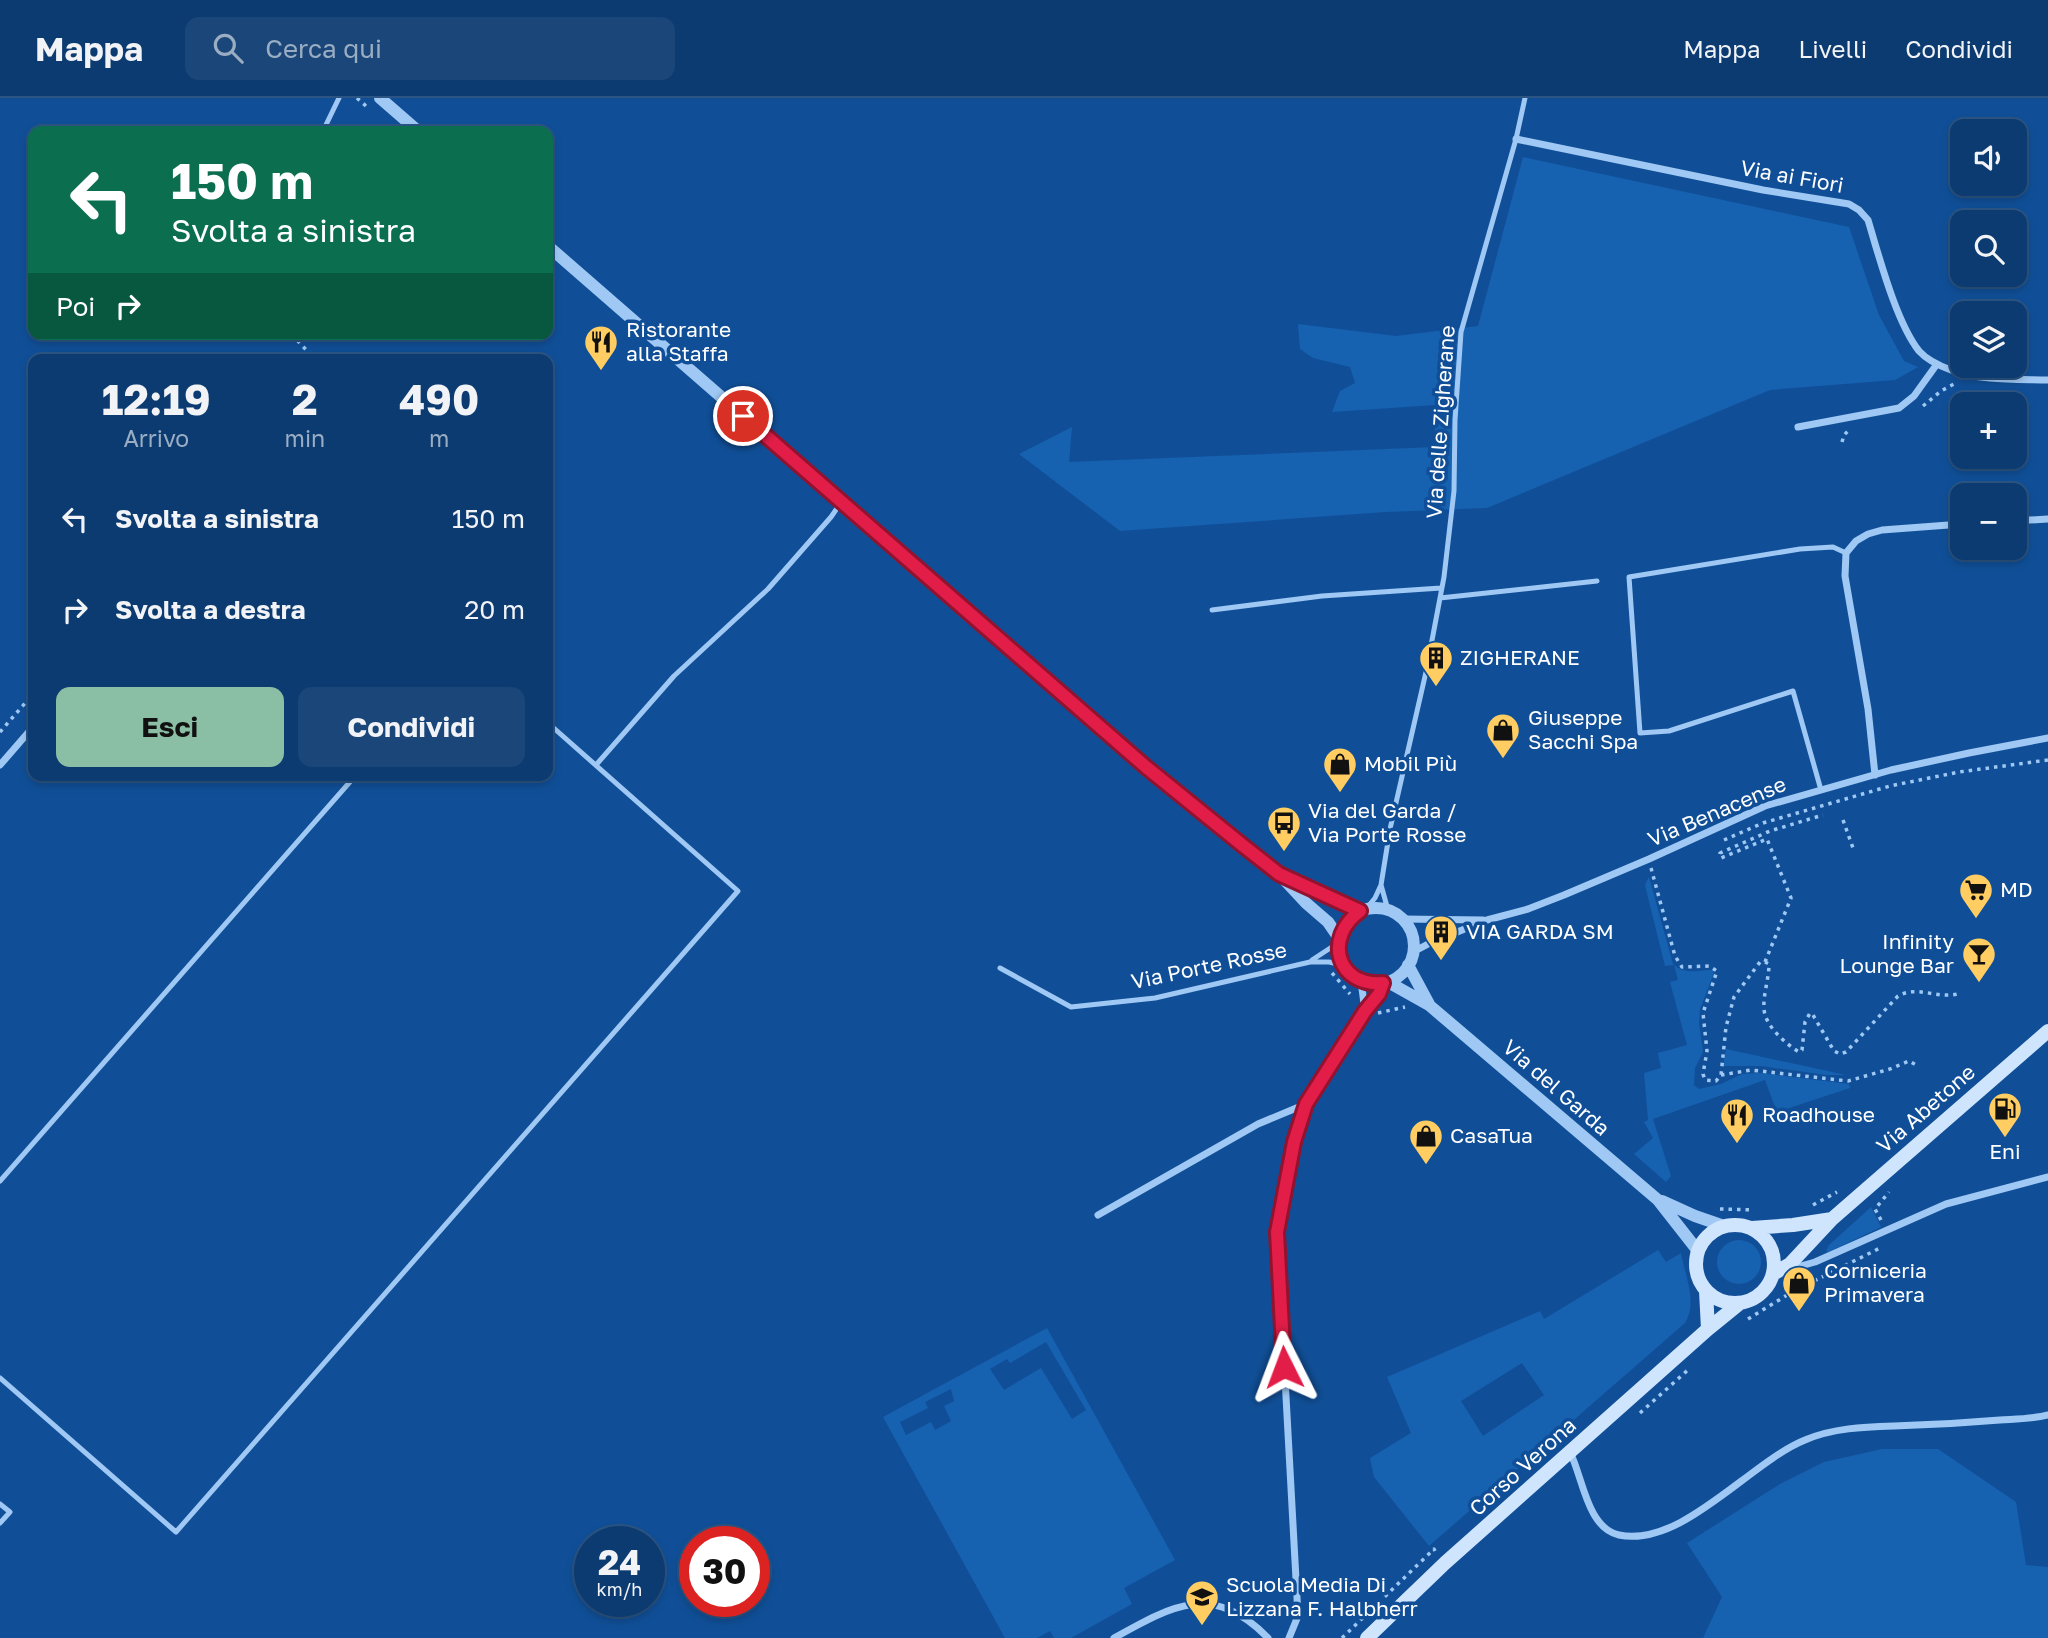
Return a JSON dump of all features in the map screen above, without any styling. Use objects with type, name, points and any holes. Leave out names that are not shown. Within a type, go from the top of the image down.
[{"type":"main road","name":"Via Abetone","points":[[1773,1274],[1790,1264],[1832,1219],[2048,1031]]},
{"type":"main road","points":[[1752,1228],[1832,1219]]},
{"type":"main road","points":[[1706,1291],[1716,1298],[1741,1303],[1761,1293],[1773,1274],[1772,1252],[1761,1234],[1742,1225],[1724,1226],[1711,1232],[1703,1241],[1698,1251],[1696,1272],[1706,1291],[1708,1329]]},
{"type":"main road","name":"Corso Verona","points":[[1367,1638],[1445,1563],[1708,1329],[1741,1303]]},
{"type":"street","points":[[380,98],[412,126]]},
{"type":"street","name":"Via ai Fiori","points":[[1516,139],[1737,185],[1849,204],[1868,220],[1881,263],[1912,339],[1926,357],[1950,370],[1967,374],[2048,380]]},
{"type":"street","points":[[553,250],[1146,767],[1279,874],[1328,922],[1338,940],[1343,965],[1351,974],[1361,981],[1385,982],[1399,975],[1410,958],[1430,943],[1487,920]]},
{"type":"street","points":[[1798,427],[1899,408],[1914,396],[1937,364]]},
{"type":"street","points":[[2027,520],[2048,519]]},
{"type":"street","points":[[1875,775],[1868,709],[1845,576],[1846,553],[1856,541],[1882,530],[1950,525]]},
{"type":"street","points":[[0,765],[28,733]]},
{"type":"street","name":"Via Benacense","points":[[1487,920],[1528,909],[1649,859],[1765,806],[1875,775],[2048,738]]},
{"type":"street","points":[[1279,874],[1363,910],[1388,910],[1402,919],[1411,934],[1410,958]]},
{"type":"street","points":[[1338,940],[1344,925],[1363,910]]},
{"type":"street","points":[[1402,919],[1487,920]]},
{"type":"street","name":"Via del Garda","points":[[1410,958],[1430,1004]]},
{"type":"street","points":[[1361,981],[1365,1011]]},
{"type":"street","points":[[1289,1638],[1298,1616],[1277,1232],[1294,1142],[1306,1104],[1385,982]]},
{"type":"street","name":"Via del Garda","points":[[1385,982],[1430,1004],[1658,1200],[1698,1251]]},
{"type":"street","points":[[1098,1215],[1258,1124],[1306,1104]]},
{"type":"street","points":[[1773,1274],[1815,1262],[1946,1204],[2048,1177]]},
{"type":"street","name":"Via del Garda","points":[[1658,1200],[1724,1226]]},
{"type":"street","points":[[1570,1452],[1578,1467],[1592,1513],[1602,1527],[1618,1535],[1637,1536],[1683,1522],[1774,1456],[1804,1440],[1830,1431],[1959,1424],[2048,1415]]},
{"type":"street","points":[[1114,1638],[1166,1610],[1188,1604],[1223,1608],[1244,1617],[1268,1638]]},
{"type":"lane","points":[[325,126],[339,98]]},
{"type":"lane","name":"Via delle Zigherane","points":[[1363,910],[1375,898],[1381,885],[1390,830],[1440,598],[1454,491],[1455,420],[1461,332],[1516,139],[1525,98]]},
{"type":"lane","points":[[596,765],[674,677],[768,589],[842,501]]},
{"type":"lane","points":[[1821,790],[1793,691],[1669,731],[1640,733],[1629,577],[1800,549],[1833,547],[1846,553]]},
{"type":"lane","points":[[1440,598],[1597,581]]},
{"type":"lane","points":[[1212,610],[1322,596],[1441,589]]},
{"type":"lane","points":[[0,1378],[176,1532],[738,891],[553,727]]},
{"type":"lane","points":[[0,1181],[351,781]]},
{"type":"lane","name":"Via delle Zigherane","points":[[1381,885],[1388,910]]},
{"type":"lane","points":[[1310,962],[1328,951],[1338,940]]},
{"type":"lane","points":[[1310,962],[1343,965]]},
{"type":"lane","name":"Via Porte Rosse","points":[[1000,968],[1071,1007],[1155,998],[1310,962]]},
{"type":"lane","points":[[0,1504],[10,1512],[0,1523]]},
{"type":"path","points":[[297,340],[310,354]]},
{"type":"path","points":[[0,732],[28,700]]},
{"type":"path","points":[[1720,842],[1763,823],[1890,786],[1946,774],[2048,760]]},
{"type":"path","points":[[1765,962],[1791,898],[1767,839],[1721,858],[1720,853],[1770,831],[1823,815]]},
{"type":"path","points":[[1843,820],[1853,848]]},
{"type":"path","points":[[1649,859],[1678,964],[1682,967],[1709,966],[1717,971],[1703,1013],[1707,1051],[1703,1074],[1705,1080],[1716,1081],[1721,1075],[1726,1027],[1734,997],[1760,962],[1769,964],[1764,1010],[1768,1020],[1791,1047],[1799,1052],[1802,1050],[1805,1022],[1810,1013],[1834,1051],[1840,1054],[1846,1052],[1898,996],[1907,991],[1957,995]]},
{"type":"path","points":[[1721,1075],[1751,1070],[1848,1081],[1909,1061],[1918,1066]]},
{"type":"path","points":[[1804,1208],[1842,1188]]},
{"type":"path","points":[[1717,1209],[1758,1211]]},
{"type":"path","points":[[1739,1325],[1792,1292],[1882,1248]]},
{"type":"path","points":[[1637,1416],[1695,1364]]},
{"type":"path","points":[[1342,1638],[1434,1549]]},
{"type":"shaded area","points":[[1523,157],[1849,227],[1879,315],[1904,361],[1918,367],[1895,380],[1770,390],[1487,508],[1386,512],[1120,531],[1019,454],[1072,427],[1069,462],[1435,447],[1435,405],[1332,412],[1340,391],[1355,383],[1350,367],[1313,358],[1300,349],[1298,324],[1396,336],[1478,326]]},
{"type":"shaded area","points":[[1649,877],[1673,964],[1686,971],[1713,970],[1714,973],[1700,1009],[1703,1052],[1695,1068],[1694,1085],[1699,1089],[1721,1084],[1742,1074],[1759,1073],[1849,1084],[1850,1088],[1777,1112],[1765,1080],[1653,1119],[1671,1176],[1666,1182],[1634,1154],[1653,1138],[1644,1122],[1648,1120],[1644,1073],[1661,1068],[1658,1053],[1687,1045],[1670,982],[1678,980],[1674,965],[1665,966],[1645,885]]},
{"type":"shaded area","points":[[1726,1049],[1846,1075],[1826,1075],[1761,1066],[1723,1066]]},
{"type":"shaded area","points":[[1871,1207],[1881,1227],[1829,1252],[1826,1251],[1829,1245]]},
{"type":"shaded area","points":[[1739,1240],[1754,1247],[1761,1262],[1754,1277],[1739,1284],[1724,1277],[1717,1262],[1724,1247]]},
{"type":"shaded area","points":[[1658,1250],[1666,1262],[1681,1253],[1691,1298],[1685,1323],[1429,1546],[1374,1477],[1370,1458],[1411,1433],[1387,1377],[1540,1311],[1544,1319]],"holes":[[[1522,1363],[1544,1395],[1483,1436],[1461,1401]]]},
{"type":"shaded area","points":[[1047,1328],[1175,1560],[1124,1588],[1132,1604],[1071,1638],[1054,1638],[1050,1631],[1037,1638],[1005,1638],[883,1417]],"holes":[[[1046,1342],[1086,1410],[1072,1419],[1041,1368],[1004,1390],[990,1369],[1007,1359],[1010,1363]],[[951,1389],[954,1401],[944,1406],[951,1421],[935,1430],[931,1422],[906,1435],[900,1422],[928,1408],[925,1402]]]},
{"type":"shaded area","points":[[1882,1449],[1938,1449],[2016,1502],[2026,1565],[2048,1567],[2048,1638],[1703,1638],[1722,1597],[1687,1543],[1780,1484],[1824,1462]]},
{"type":"place","name":"Ristorante alla Staffa","points":[[601,372]]},
{"type":"place","name":"ZIGHERANE","points":[[1436,688]]},
{"type":"place","name":"Giuseppe Sacchi Spa","points":[[1503,760]]},
{"type":"place","name":"Mobil Più","points":[[1340,794]]},
{"type":"place","name":"Via del Garda / Via Porte Rosse","points":[[1284,853]]},
{"type":"place","name":"MD","points":[[1976,920]]},
{"type":"place","name":"VIA GARDA SM","points":[[1441,962]]},
{"type":"place","name":"Infinity Lounge Bar","points":[[1979,984]]},
{"type":"place","name":"Eni","points":[[2005,1139]]},
{"type":"place","name":"Roadhouse","points":[[1737,1145]]},
{"type":"place","name":"CasaTua","points":[[1426,1166]]},
{"type":"place","name":"Corniceria Primavera","points":[[1799,1313]]},
{"type":"place","name":"Scuola Media Di Lizzana F. Halbherr","points":[[1202,1627]]},
{"type":"route","points":[[743,416],[1146,767],[1241,844],[1279,874],[1360,911],[1349,919],[1341,931],[1339,954],[1343,965],[1361,981],[1383,983],[1379,994],[1365,1011],[1306,1104],[1294,1142],[1277,1232],[1284,1367]]}]
